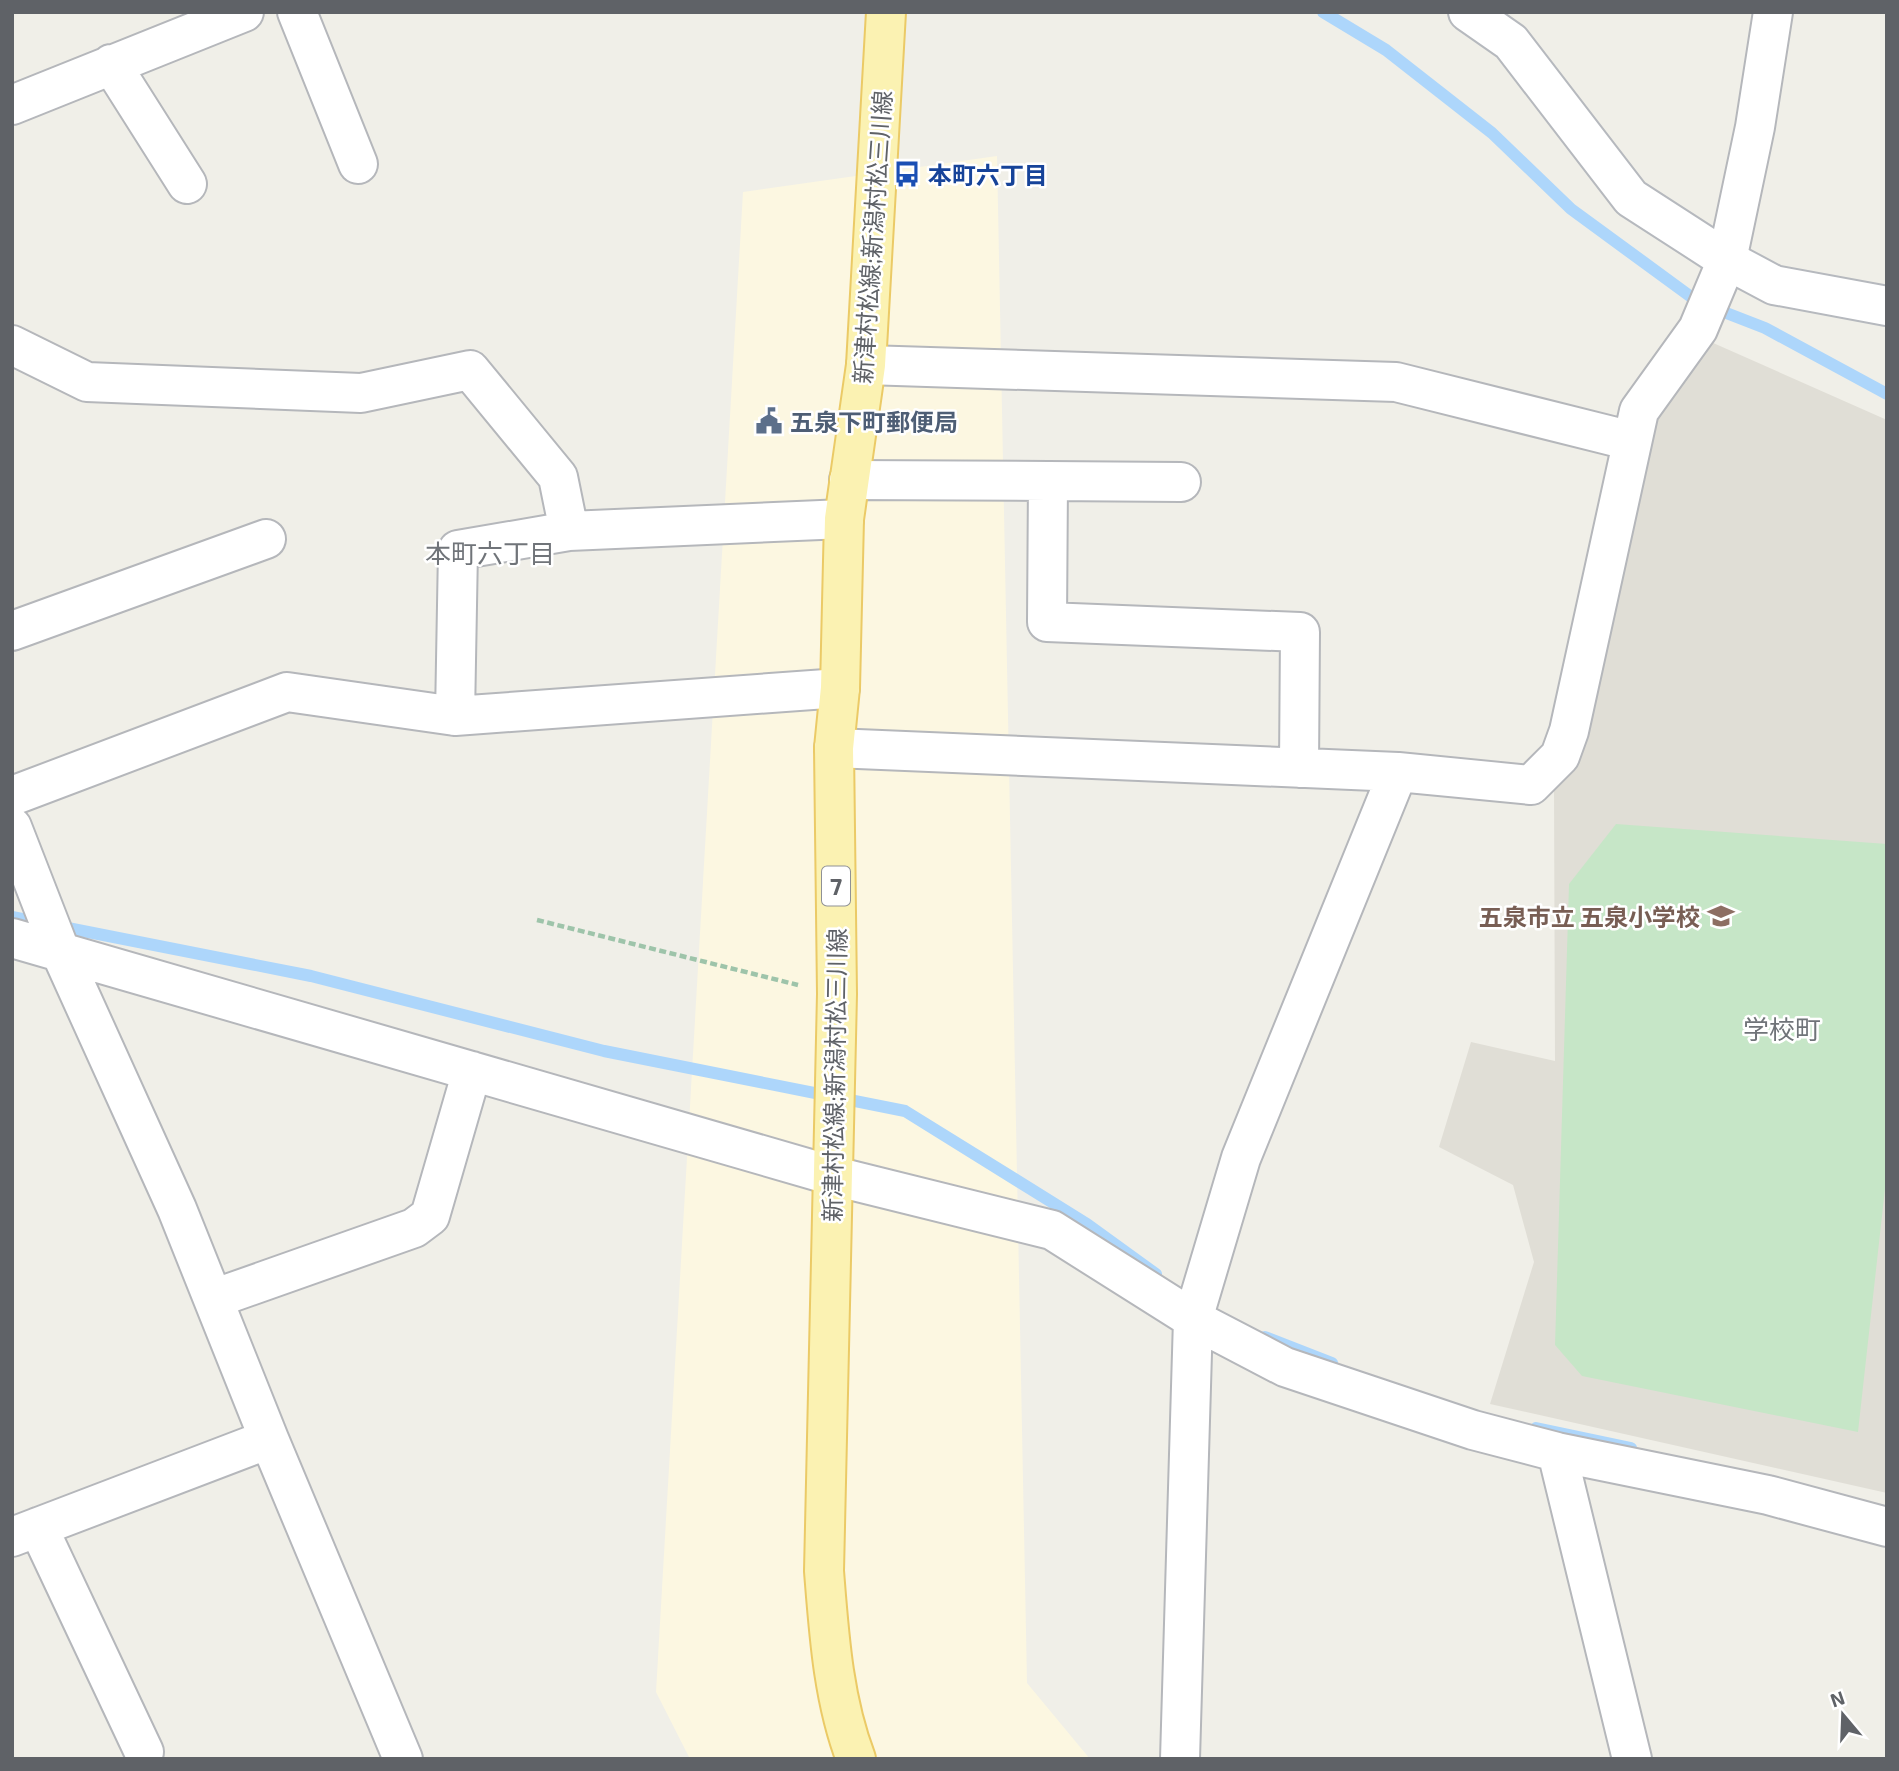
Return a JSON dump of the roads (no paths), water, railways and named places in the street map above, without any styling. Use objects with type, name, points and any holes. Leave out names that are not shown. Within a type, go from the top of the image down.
[{"type":"main road","name":"新津村松線;新潟村松三川線","points":[[856,1759],[848,1738],[831,1655],[824,1572],[834,1176],[834,748],[840,688],[844,519],[866,365],[886,12]]},
{"type":"street","points":[[12,105],[244,12]]},
{"type":"street","points":[[297,12],[358,164]]},
{"type":"street","points":[[1468,12],[1511,42],[1631,198],[1727,260],[1774,285],[1887,306]]},
{"type":"street","points":[[834,748],[1398,772],[1531,785],[1560,756],[1569,731],[1639,411],[1699,329],[1727,260],[1755,127],[1773,12]]},
{"type":"street","points":[[111,64],[187,184]]},
{"type":"street","points":[[12,345],[87,382],[361,393],[470,370],[558,477],[569,531]]},
{"type":"street","points":[[866,365],[1396,382],[1632,442]]},
{"type":"street","points":[[849,480],[1181,482]]},
{"type":"street","points":[[1048,481],[1048,622],[1300,632],[1299,768]]},
{"type":"street","points":[[455,716],[458,550],[569,531],[844,519]]},
{"type":"street","points":[[12,631],[267,539]]},
{"type":"street","points":[[12,796],[287,692],[455,716],[840,688]]},
{"type":"street","points":[[1180,1759],[1193,1319],[1241,1158],[1398,772]]},
{"type":"street","points":[[12,827],[61,953],[177,1209],[269,1439],[404,1759]]},
{"type":"street","points":[[12,938],[834,1176],[1052,1230],[1193,1319],[1285,1367],[1474,1430],[1557,1452],[1768,1495],[1887,1527]]},
{"type":"street","points":[[213,1299],[414,1228],[430,1216],[472,1071]]},
{"type":"street","points":[[144,1752],[25,1532],[269,1439]]},
{"type":"street","points":[[1557,1452],[1632,1759]]},
{"type":"waterway","points":[[1323,12],[1386,50],[1492,133],[1571,209],[1698,302],[1765,328],[1887,394]]},
{"type":"waterway","points":[[12,917],[311,976],[604,1051],[905,1111],[1087,1224],[1156,1274]]},
{"type":"waterway","points":[[1265,1337],[1332,1363]]},
{"type":"waterway","points":[[1536,1428],[1631,1448]]},
{"type":"place","name":"本町六丁目","points":[[907,174]]},
{"type":"place","name":"五泉下町郵便局","points":[[769,421]]},
{"type":"place","name":"五泉市立 五泉小学校","points":[[1721,916]]},
{"type":"district","name":"本町六丁目","points":[[490,552]]},
{"type":"district","name":"学校町","points":[[1782,1028]]}]
